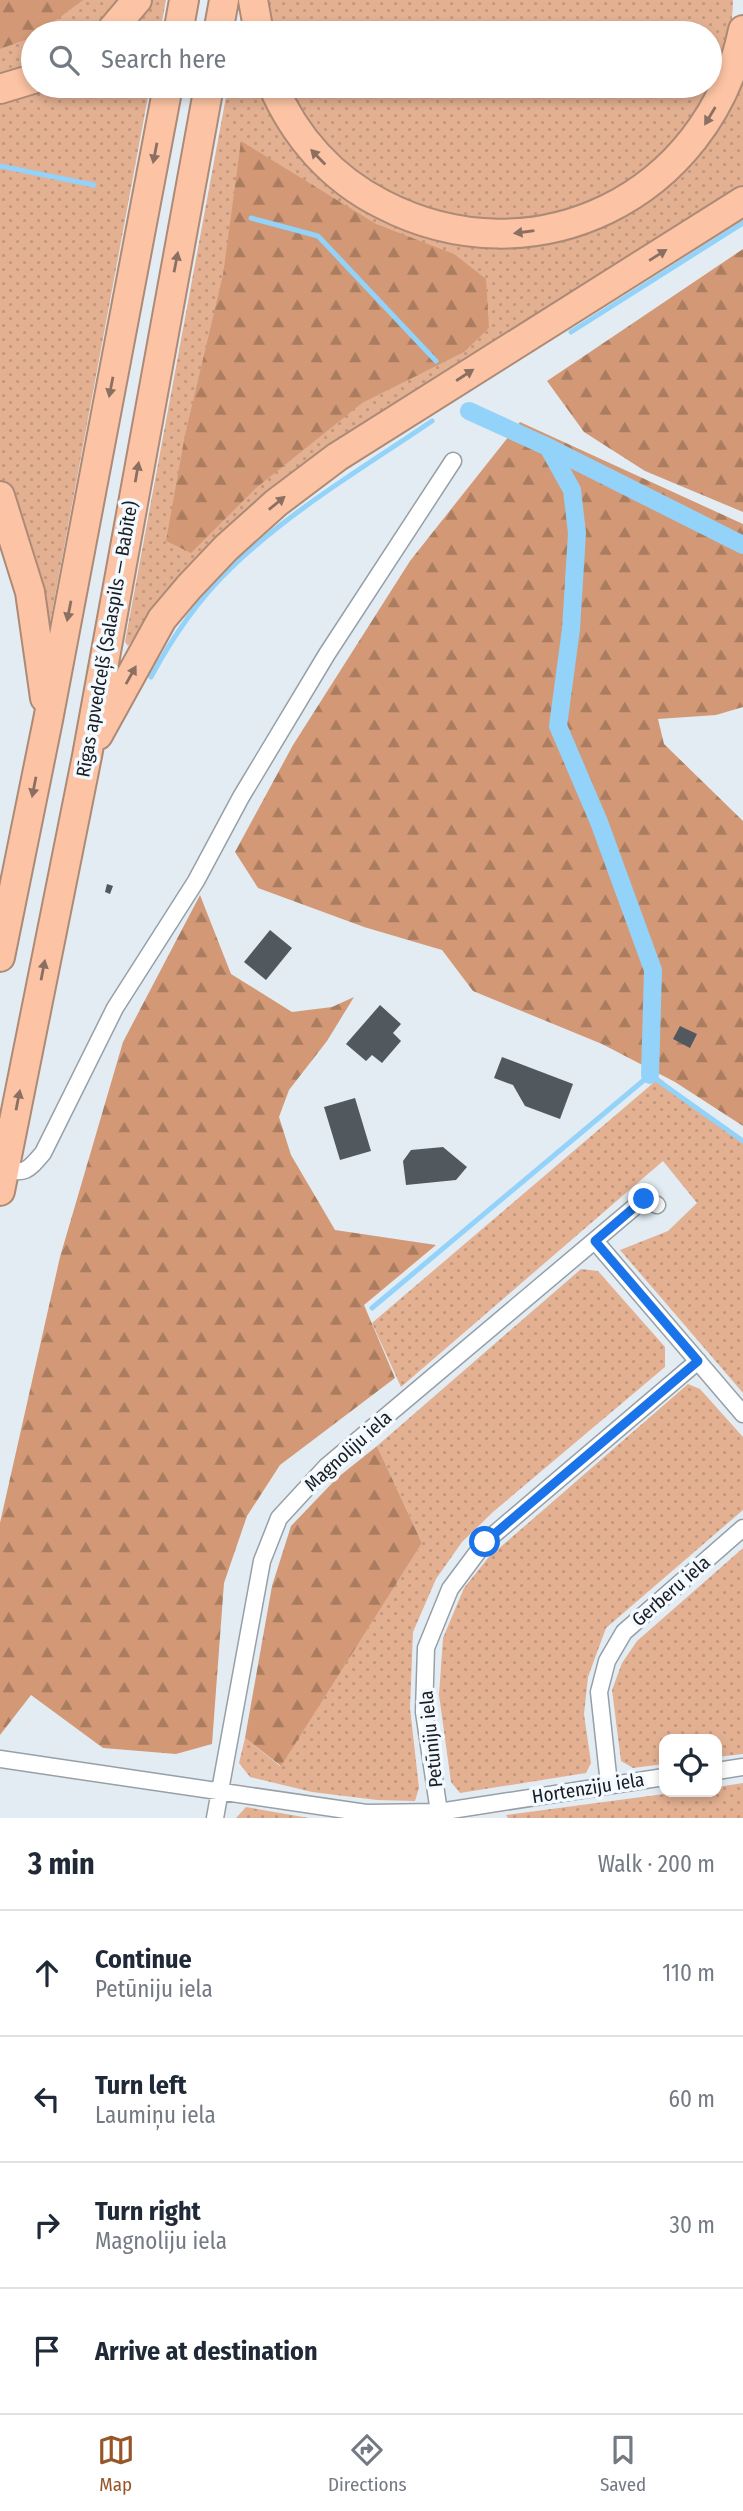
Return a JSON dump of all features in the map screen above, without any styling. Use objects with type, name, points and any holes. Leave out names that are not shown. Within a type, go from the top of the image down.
[{"type":"highway","points":[[119,21],[137,0]]},
{"type":"highway","points":[[180,21],[184,0]]},
{"type":"highway","points":[[220,21],[224,0]]},
{"type":"highway","points":[[253,0],[257,21]]},
{"type":"highway","points":[[722,95],[743,30]]},
{"type":"highway","points":[[0,89],[21,83]]},
{"type":"highway","points":[[0,957],[48,720],[166,98]]},
{"type":"highway","name":"Rīgas apvedceļš (Salaspils — Babīte)","points":[[2,1180],[86,756],[207,98]]},
{"type":"highway","points":[[279,98],[309,147],[338,177],[353,188],[402,215],[418,220],[452,230],[508,235],[576,222],[624,200],[667,169],[698,135],[720,98]]},
{"type":"highway","points":[[86,756],[163,619],[226,548],[276,503],[337,457],[743,201]]},
{"type":"highway","points":[[0,496],[30,592],[48,720]]},
{"type":"street","points":[[2,1180],[16,1172],[28,1170],[43,1153],[115,1008],[196,881],[241,797],[327,654],[453,461]]},
{"type":"street","name":"Magnoliju iela","points":[[215,1818],[262,1561],[279,1518],[327,1466],[644,1199],[657,1205]]},
{"type":"street","points":[[595,1241],[743,1414]]},
{"type":"street","name":"Petūniju iela","points":[[439,1812],[424,1712],[426,1648],[450,1588],[485,1542],[698,1361]]},
{"type":"street","name":"Gerberu iela","points":[[609,1784],[599,1692],[607,1661],[624,1632],[743,1528]]},
{"type":"street","name":"Hortenziju iela","points":[[0,1759],[366,1813],[439,1812],[659,1778]]},
{"type":"street","points":[[722,1769],[743,1767]]},
{"type":"shaded area","points":[[0,0],[123,0],[103,21],[21,21],[21,68],[0,76]]},
{"type":"shaded area","points":[[153,0],[166,0],[162,21],[134,21]]},
{"type":"shaded area","points":[[265,0],[733,0],[729,36],[722,58],[722,21],[268,21]]},
{"type":"shaded area","points":[[743,72],[743,185],[348,438],[182,574],[128,646],[125,642],[226,98],[272,98],[368,210],[420,235],[466,246],[522,248],[579,235],[627,212]]},
{"type":"shaded area","points":[[21,92],[21,98],[148,98],[47,639],[0,488],[0,99]]},
{"type":"shaded area","points":[[291,98],[704,98],[681,134],[655,160],[626,183],[594,201],[560,214],[526,219],[454,219],[380,190],[365,183],[340,163]]},
{"type":"shaded area","points":[[659,1078],[743,1143],[743,1393],[620,1250],[668,1231],[697,1203],[663,1161],[401,1387],[372,1323]]},
{"type":"shaded area","points":[[581,1269],[598,1271],[665,1347],[665,1367],[493,1512],[462,1542],[436,1579],[413,1632],[410,1708],[419,1788],[415,1801],[377,1800],[312,1792],[250,1777],[239,1763],[245,1738],[280,1766],[422,1543],[377,1446]]},
{"type":"shaded area","points":[[688,1384],[700,1389],[743,1437],[743,1510],[606,1628],[588,1677],[584,1714],[591,1763],[586,1773],[460,1793],[451,1782],[439,1695],[443,1638],[464,1588],[488,1558]]},
{"type":"shaded area","points":[[743,1548],[743,1754],[722,1756],[722,1734],[659,1734],[659,1765],[633,1768],[621,1761],[612,1690],[622,1663],[637,1641]]},
{"type":"shaded area","points":[[743,1783],[743,1818],[508,1818],[506,1815],[659,1795],[659,1797],[722,1797],[722,1786]]},
{"type":"shaded area","points":[[246,1807],[309,1818],[236,1818]]},
{"type":"green space","points":[[0,0],[83,0],[55,21],[21,21],[21,41],[0,49]]},
{"type":"green space","points":[[241,141],[376,224],[454,254],[486,279],[489,328],[464,352],[362,403],[256,488],[191,553],[166,541],[185,435],[223,275]]},
{"type":"green space","points":[[743,249],[743,512],[645,471],[584,432],[547,381]]},
{"type":"green space","points":[[520,422],[743,524],[743,707],[716,715],[658,719],[664,744],[743,821],[743,1126],[675,1082],[602,1044],[473,991],[442,950],[364,927],[258,888],[235,852],[293,745],[410,561]]},
{"type":"green space","points":[[200,895],[231,974],[292,1012],[332,1007],[354,997],[327,1041],[289,1090],[279,1117],[291,1155],[335,1230],[436,1245],[364,1305],[395,1378],[280,1465],[247,1516],[224,1583],[212,1744],[176,1754],[103,1748],[31,1695],[0,1735],[0,1523],[60,1257],[123,1042]]},
{"type":"green space","points":[[377,1446],[422,1543],[281,1766],[245,1738],[272,1586],[291,1526],[337,1478]]},
{"type":"building","points":[[107,884],[113,886],[110,894],[105,892]]},
{"type":"building","points":[[270,930],[292,948],[266,980],[244,962]]},
{"type":"building","points":[[380,1005],[401,1024],[393,1033],[401,1041],[382,1063],[372,1055],[366,1061],[346,1044]]},
{"type":"building","points":[[680,1026],[697,1034],[690,1048],[673,1039]]},
{"type":"building","points":[[502,1057],[573,1084],[560,1119],[525,1106],[513,1085],[494,1078]]},
{"type":"building","points":[[355,1098],[371,1151],[340,1160],[324,1107]]},
{"type":"building","points":[[443,1147],[467,1167],[456,1180],[406,1185],[403,1161],[411,1150]]},
{"type":"waterway","points":[[0,166],[94,185]]},
{"type":"waterway","points":[[251,218],[318,236],[436,361]]},
{"type":"waterway","points":[[571,332],[743,223]]},
{"type":"waterway","points":[[469,411],[548,447],[743,545]]},
{"type":"waterway","points":[[151,677],[176,634],[196,607],[217,582],[252,549],[327,491],[432,421]]},
{"type":"waterway","points":[[548,447],[572,490],[577,533],[571,629],[558,726],[599,822],[653,970],[650,1075]]},
{"type":"waterway","points":[[372,1308],[650,1075],[743,1141]]},
{"type":"route","points":[[485,1542],[698,1361],[595,1241],[644,1199]]}]
